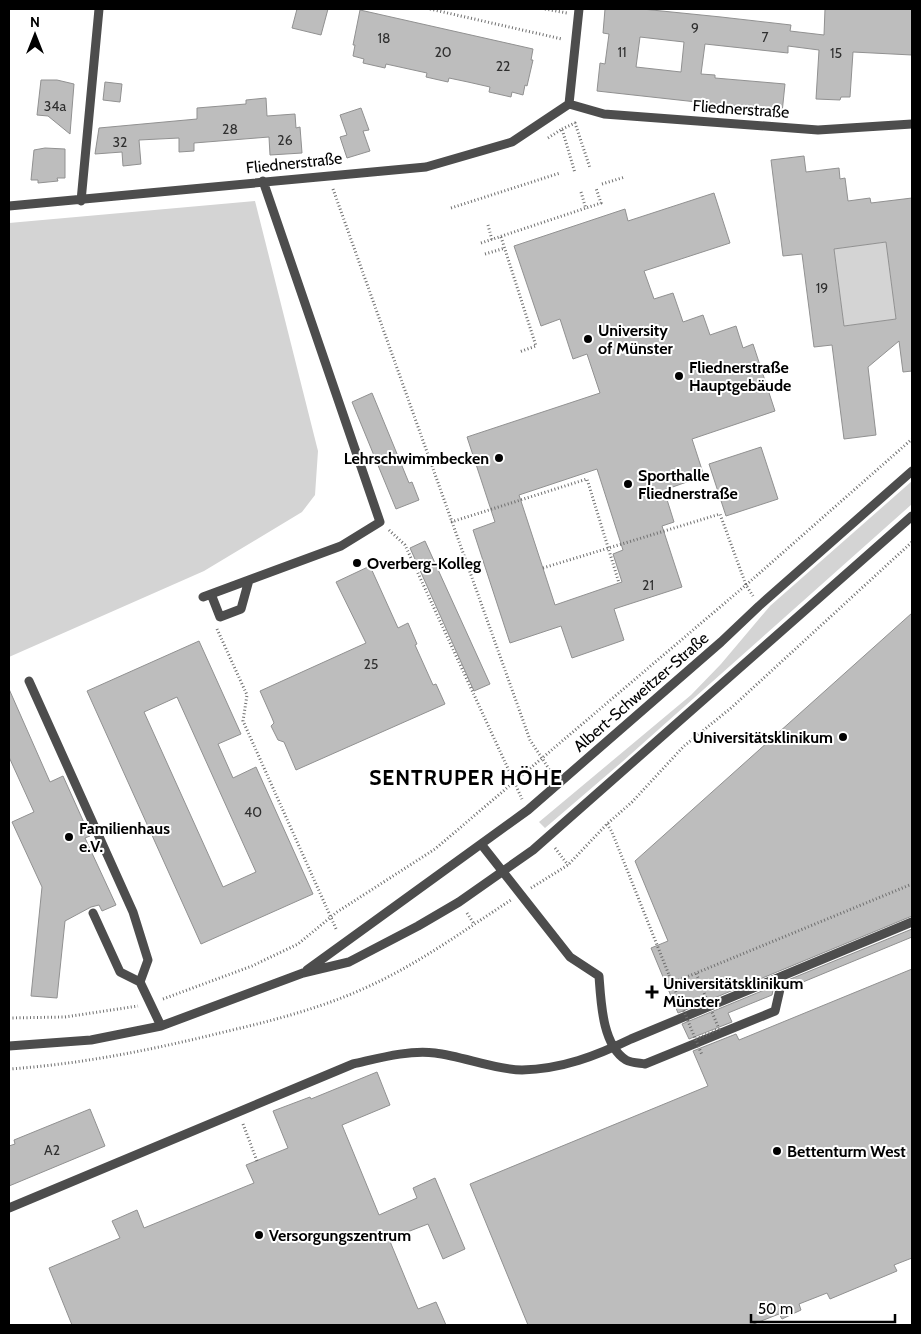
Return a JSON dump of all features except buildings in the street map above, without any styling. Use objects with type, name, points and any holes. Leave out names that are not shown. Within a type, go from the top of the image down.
[{"type":"street","points":[[81,201],[99,9]]},
{"type":"street","points":[[568,104],[579,12]]},
{"type":"street","name":"Fliednerstraße","points":[[9,206],[81,201],[328,174],[426,167],[512,142],[568,104],[604,114],[818,130],[912,124]]},
{"type":"street","points":[[249,580],[241,609],[220,617],[207,596],[249,580],[342,546],[380,522],[263,181]]},
{"type":"street","name":"Albert-Schweitzer-Straße","points":[[303,974],[342,943],[528,810],[714,649],[759,606],[912,471]]},
{"type":"street","name":"Albert-Schweitzer-Straße","points":[[9,1046],[91,1040],[161,1026],[303,974],[349,962],[390,942],[459,902],[503,872],[547,838],[912,516]]},
{"type":"street","points":[[29,681],[133,912],[148,960],[140,982]]},
{"type":"street","points":[[482,844],[570,957],[599,976],[602,1016],[613,1048],[627,1060],[645,1064],[775,1011],[783,976]]},
{"type":"street","points":[[93,913],[120,972],[140,982],[161,1026]]},
{"type":"street","points":[[9,1208],[352,1064],[402,1053],[435,1053],[521,1070],[570,1064],[593,1058],[657,1028],[912,922]]},
{"type":"path","points":[[430,9],[575,42]]},
{"type":"path","points":[[545,9],[579,12]]},
{"type":"path","points":[[548,138],[575,123],[590,168]]},
{"type":"path","points":[[562,129],[575,173]]},
{"type":"path","points":[[451,208],[560,173]]},
{"type":"path","points":[[328,174],[530,740],[541,758]]},
{"type":"path","points":[[602,184],[625,177]]},
{"type":"path","points":[[482,243],[601,203],[596,188]]},
{"type":"path","points":[[581,192],[586,208]]},
{"type":"path","points":[[488,224],[492,240]]},
{"type":"path","points":[[501,237],[536,346],[519,352]]},
{"type":"path","points":[[485,254],[505,248]]},
{"type":"path","points":[[9,1018],[73,1016],[150,1004],[205,986],[298,944],[330,918],[378,884],[408,868],[435,849],[746,585],[912,440]]},
{"type":"path","points":[[580,475],[581,481]]},
{"type":"path","points":[[451,522],[587,479],[619,584]]},
{"type":"path","points":[[543,568],[720,514],[746,585],[759,606]]},
{"type":"path","points":[[380,522],[405,545],[512,784]]},
{"type":"path","points":[[215,624],[247,695],[243,721],[342,943]]},
{"type":"path","points":[[607,824],[616,841],[702,1055]]},
{"type":"path","points":[[672,983],[912,884]]},
{"type":"path","points":[[696,974],[719,1029],[696,1039]]},
{"type":"path","points":[[238,1112],[257,1161]]},
{"type":"shaded area","points":[[255,201],[318,451],[315,495],[302,512],[204,571],[9,657],[9,223]]},
{"type":"shaded area","points":[[886,242],[896,319],[844,326],[834,249]]},
{"type":"shaded area","points":[[912,481],[912,504],[545,828],[539,822],[691,695],[721,664],[770,606]]},
{"type":"place","name":"University of Münster","points":[[588,339]]},
{"type":"place","name":"Fliednerstraße Hauptgebäude","points":[[679,376]]},
{"type":"place","name":"Lehrschwimmbecken","points":[[499,458]]},
{"type":"place","name":"Sporthalle Fliednerstraße","points":[[628,484]]},
{"type":"place","name":"Overberg-Kolleg","points":[[357,563]]},
{"type":"place","name":"Universitätsklinikum","points":[[843,737]]},
{"type":"place","name":"Familienhaus e.V.","points":[[69,837]]},
{"type":"place","name":"Universitätsklinikum Münster","points":[[652,992]]},
{"type":"place","name":"Bettenturm West","points":[[777,1151]]},
{"type":"place","name":"Versorgungszentrum","points":[[259,1235]]},
{"type":"district","name":"SENTRUPER HÖHE","points":[[466,777]]}]
